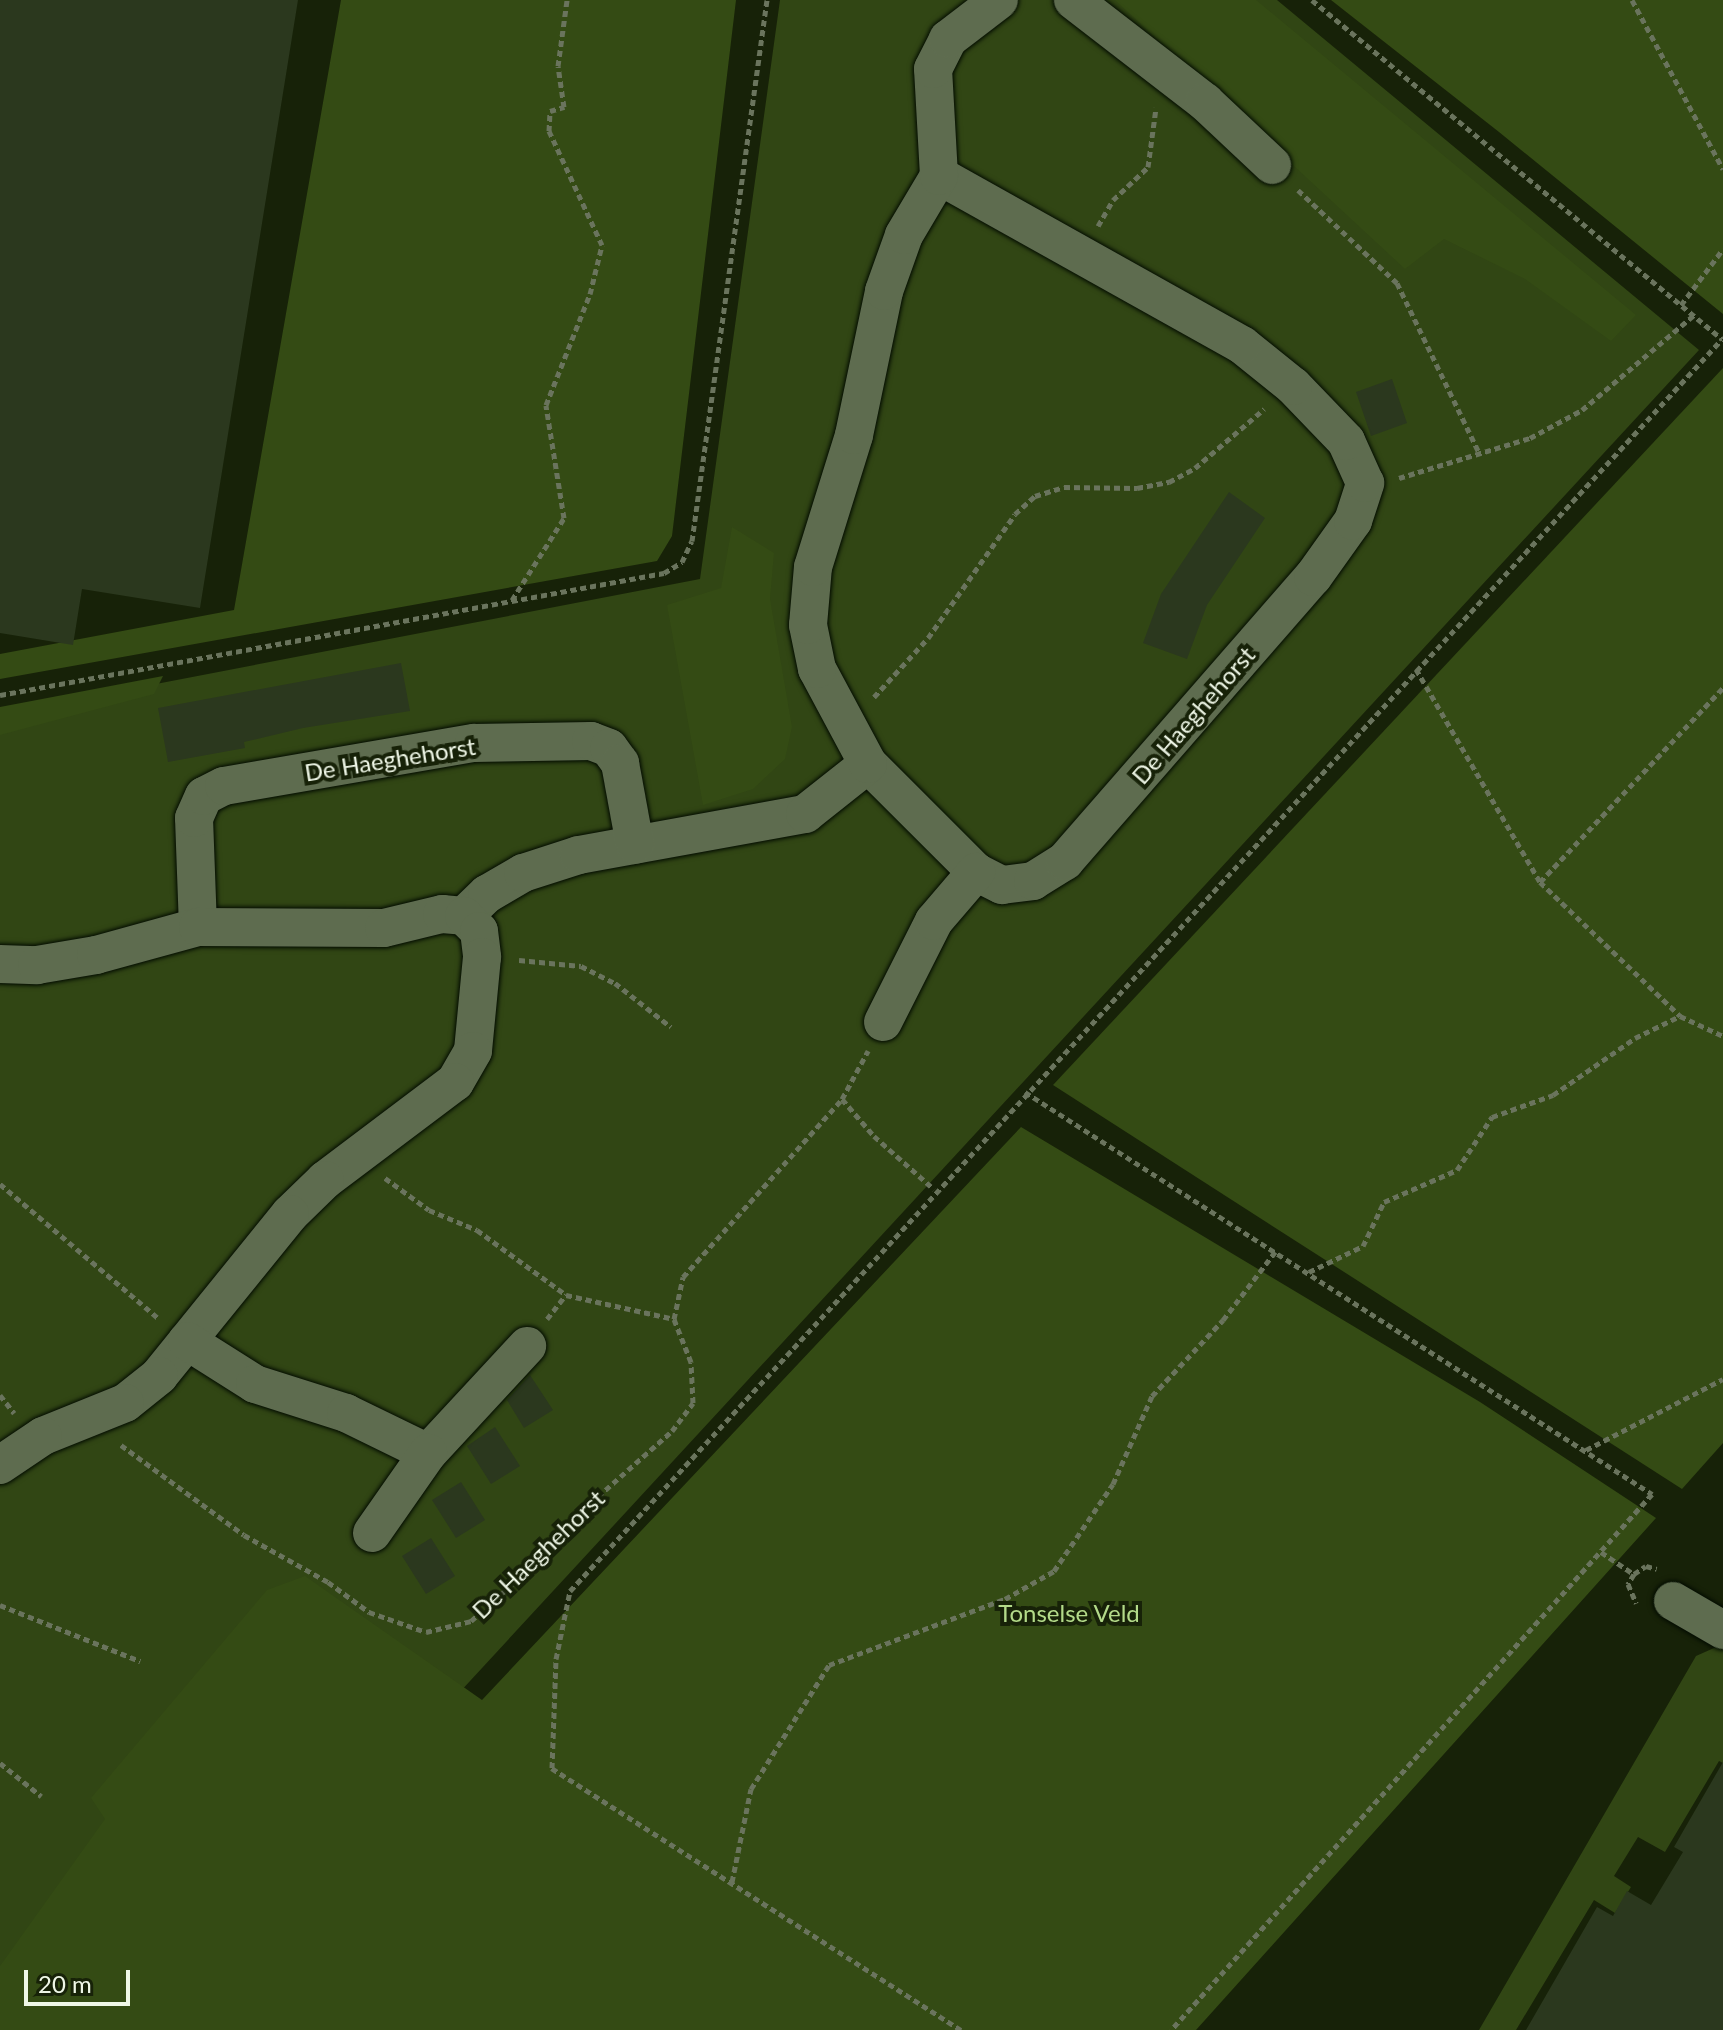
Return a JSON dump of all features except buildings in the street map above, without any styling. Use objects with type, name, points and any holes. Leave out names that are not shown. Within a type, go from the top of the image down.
[{"type":"lane","points":[[999,0],[948,39],[933,69],[939,176],[1004,209],[1080,258],[1242,345],[1293,386],[1346,441],[1365,483]]},
{"type":"lane","points":[[1073,0],[1169,74],[1272,165]]},
{"type":"lane","name":"De Haeghehorst","points":[[939,176],[904,235],[884,291],[854,435],[813,567],[808,625],[817,669],[868,764],[976,872],[1002,885],[1033,881],[1065,861],[1313,577],[1353,521],[1365,483]]},
{"type":"lane","name":"De Haeghehorst","points":[[198,927],[194,818],[204,796],[224,786],[474,743],[591,741],[609,748],[620,763],[635,845]]},
{"type":"lane","points":[[464,916],[487,894],[523,873],[635,845],[805,814],[868,764]]},
{"type":"lane","points":[[883,1022],[934,921],[976,872]]},
{"type":"lane","points":[[0,964],[37,965],[96,955],[198,927],[384,928],[442,914],[464,916],[479,931],[482,957],[473,1051],[455,1082],[355,1157],[290,1214],[159,1376],[125,1403],[43,1436],[0,1465]]},
{"type":"lane","points":[[187,1341],[255,1384],[346,1413],[428,1453]]},
{"type":"lane","points":[[372,1533],[428,1453],[527,1346]]},
{"type":"lane","points":[[1657,1604],[1723,1630]]},
{"type":"path","points":[[511,601],[564,518],[546,405],[590,294],[602,245],[549,131],[550,111],[564,107],[558,66],[567,0]]},
{"type":"path","points":[[0,695],[664,573],[682,562],[692,541],[767,0]]},
{"type":"path","points":[[957,2029],[552,1768],[555,1671],[570,1591],[934,1189],[1722,340],[1312,0]]},
{"type":"path","points":[[1632,0],[1723,169]]},
{"type":"path","points":[[1080,258],[1113,200],[1148,167],[1155,111],[1169,74]]},
{"type":"path","points":[[1272,165],[1397,283],[1479,453]]},
{"type":"path","points":[[1681,305],[1723,249]]},
{"type":"path","points":[[1365,483],[1403,478],[1530,438],[1582,410],[1694,315]]},
{"type":"path","points":[[849,724],[928,638],[1015,514],[1035,496],[1064,487],[1137,488],[1169,482],[1195,468],[1293,386]]},
{"type":"path","points":[[1416,669],[1540,882],[1680,1016],[1723,1036]]},
{"type":"path","points":[[1540,882],[1723,688]]},
{"type":"path","points":[[482,957],[581,966],[615,983],[671,1027]]},
{"type":"path","points":[[1308,1272],[1363,1246],[1384,1202],[1457,1170],[1492,1117],[1553,1095],[1635,1038],[1680,1016]]},
{"type":"path","points":[[355,1157],[429,1210],[477,1230],[566,1295],[674,1319],[683,1277],[842,1099],[883,1022]]},
{"type":"path","points":[[1025,1092],[1652,1494],[1171,2030]]},
{"type":"path","points":[[842,1099],[934,1189]]},
{"type":"path","points":[[0,1184],[187,1341]]},
{"type":"path","points":[[732,1882],[751,1789],[829,1665],[1005,1599],[1054,1571],[1113,1484],[1152,1396],[1223,1320],[1275,1252]]},
{"type":"path","name":"De Haeghehorst","points":[[85,1418],[244,1535],[328,1582],[369,1612],[426,1632],[471,1621],[528,1570],[568,1523],[672,1431],[693,1403],[691,1362],[674,1319]]},
{"type":"path","points":[[1585,1451],[1723,1379]]},
{"type":"path","points":[[1601,1552],[1634,1574],[1629,1594],[1657,1604]]},
{"type":"path","points":[[0,1605],[140,1661]]},
{"type":"path","points":[[0,1763],[41,1796]]},
{"type":"green space","points":[[341,0],[736,0],[672,536],[657,561],[0,679],[0,654],[234,610]]},
{"type":"green space","points":[[780,0],[1277,0],[1699,350],[446,1707],[0,2007],[0,714],[700,579]]},
{"type":"green space","points":[[1115,0],[1256,0],[1636,315],[1611,341],[1525,279],[1444,239],[1405,269]]},
{"type":"green space","points":[[1331,0],[1723,0],[1723,314],[1499,132]]},
{"type":"green space","points":[[1723,368],[1723,1443],[1682,1489],[1053,1085]]},
{"type":"green space","points":[[732,527],[774,553],[770,599],[792,727],[785,759],[753,789],[703,805],[667,605],[721,588]]},
{"type":"green space","points":[[163,676],[154,694],[0,735],[0,707]]},
{"type":"green space","name":"Tonselse Veld","points":[[1021,1127],[1480,1402],[1656,1518],[1196,2030],[0,2030],[0,1966],[105,1819],[91,1798],[267,1590],[305,1576],[482,1700]]},
{"type":"green space","points":[[1723,1644],[1723,1763],[1719,1761],[1665,1852],[1638,1837],[1614,1876],[1631,1887],[1615,1913],[1594,1900],[1516,2030],[1479,2030],[1696,1656]]}]
